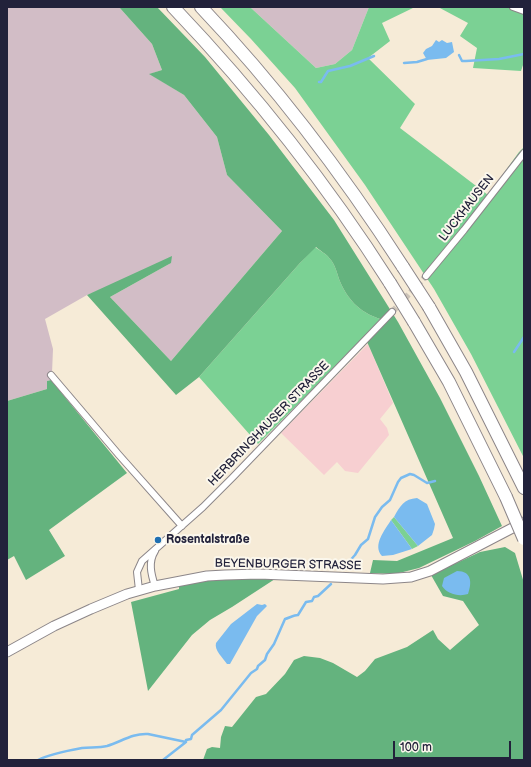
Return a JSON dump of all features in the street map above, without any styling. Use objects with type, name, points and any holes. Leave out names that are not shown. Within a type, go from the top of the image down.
[{"type":"highway","points":[[173,7],[246,87],[285,135],[326,189],[390,283],[449,382],[506,497],[524,539]]},
{"type":"highway","points":[[201,7],[262,74],[304,126],[345,181],[404,267],[466,372],[524,488]]},
{"type":"main road","name":"BEYENBURGER STRASSE","points":[[7,652],[68,619],[138,590],[185,580],[224,575],[259,574],[384,579],[411,577],[430,572],[524,522]]},
{"type":"street","points":[[513,7],[524,11]]},
{"type":"street","name":"LUCKHAUSEN","points":[[426,276],[524,153]]},
{"type":"street","name":"HERBRINGHAUSER STRASSE","points":[[138,590],[138,566],[146,557],[182,526],[244,466],[392,312]]},
{"type":"street","points":[[52,375],[119,455],[182,526]]},
{"type":"street","points":[[155,586],[151,571],[151,563],[152,556],[157,547]]},
{"type":"shaded area","points":[[7,7],[119,7],[152,44],[162,70],[150,74],[184,95],[217,137],[227,175],[282,231],[171,361],[110,297],[171,263],[87,295],[45,319],[53,349],[51,380],[47,381],[47,389],[7,401]]},
{"type":"shaded area","points":[[250,7],[369,7],[352,50],[335,64],[316,68]]},
{"type":"shaded area","points":[[368,344],[393,403],[380,419],[387,428],[389,435],[358,473],[345,471],[337,462],[324,475],[281,433]]},
{"type":"green space","points":[[119,7],[157,7],[205,57],[269,135],[334,220],[398,322],[440,398],[502,526],[419,568],[395,574],[370,573],[373,560],[397,561],[453,538],[368,344],[364,338],[380,319],[360,309],[350,299],[342,286],[332,261],[316,247],[199,377],[176,395],[87,295],[172,256],[171,263],[110,297],[171,361],[282,231],[227,175],[217,137],[184,95],[149,74],[162,70],[152,44]]},
{"type":"green space","points":[[220,7],[250,7],[316,68],[335,64],[352,50],[369,7],[415,7],[382,23],[390,41],[368,58],[415,104],[400,128],[488,195],[524,147],[524,458],[471,354],[434,289],[365,185],[295,88]]},
{"type":"green space","points":[[438,7],[524,7],[524,62],[521,71],[473,68],[477,48],[460,36],[468,23]]},
{"type":"green space","points":[[315,247],[332,261],[342,286],[350,299],[366,313],[380,319],[364,338],[258,444],[199,377]]},
{"type":"green space","points":[[51,380],[127,473],[49,530],[65,556],[26,580],[14,556],[7,560],[7,401],[47,389],[47,381]]},
{"type":"green space","points":[[394,517],[418,546],[412,549],[391,520]]},
{"type":"green space","points":[[505,547],[515,553],[524,583],[524,760],[203,760],[207,749],[212,747],[220,748],[221,737],[225,726],[232,727],[256,697],[266,694],[285,674],[294,660],[304,656],[320,658],[333,663],[357,677],[365,671],[375,659],[407,647],[433,630],[438,639],[450,650],[479,625],[463,601],[443,596],[431,575],[480,552]]},
{"type":"green space","points":[[241,578],[275,579],[210,620],[192,635],[148,691],[131,602],[179,589],[179,586],[207,581]]},
{"type":"water","points":[[436,40],[439,42],[442,40],[447,43],[452,42],[454,52],[446,58],[427,60],[423,53],[426,49],[432,46]]},
{"type":"water","points":[[417,498],[427,504],[435,524],[432,535],[418,546],[394,517],[403,504],[409,500]]},
{"type":"water","points":[[391,520],[412,549],[393,555],[382,556],[378,547],[380,538]]},
{"type":"water","points":[[457,571],[466,573],[470,578],[468,594],[454,594],[444,589],[442,586],[444,578]]},
{"type":"water","points":[[257,604],[265,604],[267,606],[257,616],[230,664],[227,664],[216,648],[216,643],[231,624]]},
{"type":"waterway","points":[[459,55],[462,61],[466,61],[499,59],[524,54]]},
{"type":"waterway","points":[[319,82],[321,82],[328,71],[350,66],[374,56]]},
{"type":"waterway","points":[[404,63],[417,62],[427,59]]},
{"type":"waterway","points":[[514,352],[524,337]]},
{"type":"waterway","points":[[346,565],[361,545],[368,539],[375,517],[382,507],[390,500],[401,478],[410,474],[427,483],[435,481]]},
{"type":"waterway","points":[[163,760],[186,742],[186,740],[191,739],[192,735],[221,710],[251,673],[265,660],[285,619],[298,615],[306,602],[312,601],[314,597],[318,596],[331,584]]},
{"type":"waterway","points":[[38,760],[77,749],[107,746],[132,736],[142,734],[186,742]]},
{"type":"tunnel","points":[[392,312],[426,276]]},
{"type":"place","name":"Rosentalstraße","points":[[158,540]]}]
